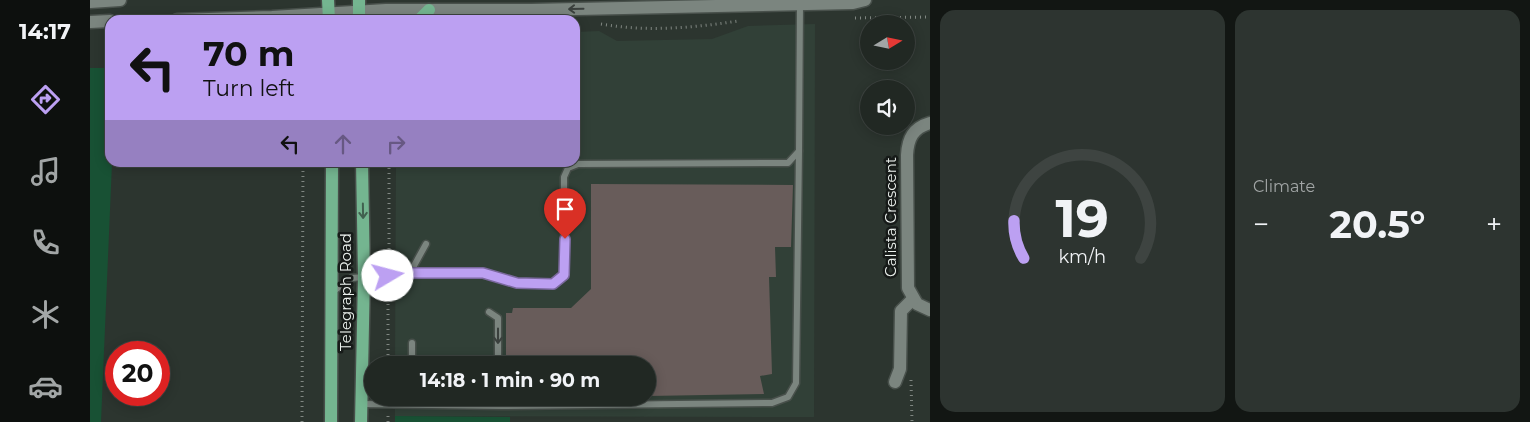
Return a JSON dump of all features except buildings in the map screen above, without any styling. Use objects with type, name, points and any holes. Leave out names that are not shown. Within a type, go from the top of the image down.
[{"type":"main road","points":[[90,2],[120,0]]},
{"type":"main road","points":[[328,0],[329,15]]},
{"type":"main road","points":[[339,15],[359,11],[800,2],[853,3],[864,0]]},
{"type":"main road","points":[[424,15],[429,10]]},
{"type":"main road","points":[[90,22],[105,21]]},
{"type":"main road","name":"Calista Crescent","points":[[913,299],[907,282],[908,144],[914,132],[930,124]]},
{"type":"main road","name":"Telegraph Road","points":[[331,422],[332,167]]},
{"type":"main road","name":"Telegraph Road","points":[[361,422],[364,276],[362,167]]},
{"type":"main road","points":[[895,382],[900,369],[901,311],[913,299],[922,308],[930,310]]},
{"type":"lane","points":[[361,404],[501,406],[772,403],[788,397],[796,383],[800,2]]},
{"type":"lane","points":[[580,165],[593,162],[788,163],[799,151]]},
{"type":"lane","points":[[332,292],[348,280],[364,276],[388,276],[410,273],[483,273],[517,283],[553,284],[564,275],[564,178],[568,168],[572,167]]},
{"type":"lane","points":[[410,273],[426,244]]},
{"type":"lane","points":[[490,312],[498,318],[498,356]]},
{"type":"lane","points":[[412,343],[412,356]]},
{"type":"path","points":[[852,18],[930,17]]},
{"type":"path","points":[[598,23],[630,29],[693,28],[741,20]]},
{"type":"path","points":[[302,422],[303,167]]},
{"type":"shaded area","points":[[815,24],[814,417],[395,416],[395,406],[656,406],[656,356],[395,356],[396,167],[580,167],[580,32],[599,31],[617,41],[712,39],[748,26]]},
{"type":"green space","points":[[90,68],[105,68],[105,167],[112,167],[101,422],[90,422]]},
{"type":"green space","points":[[395,416],[510,417],[510,422],[395,422]]},
{"type":"route","points":[[388,276],[410,273],[483,273],[489,277],[517,283],[553,284],[564,275],[565,239]]}]
